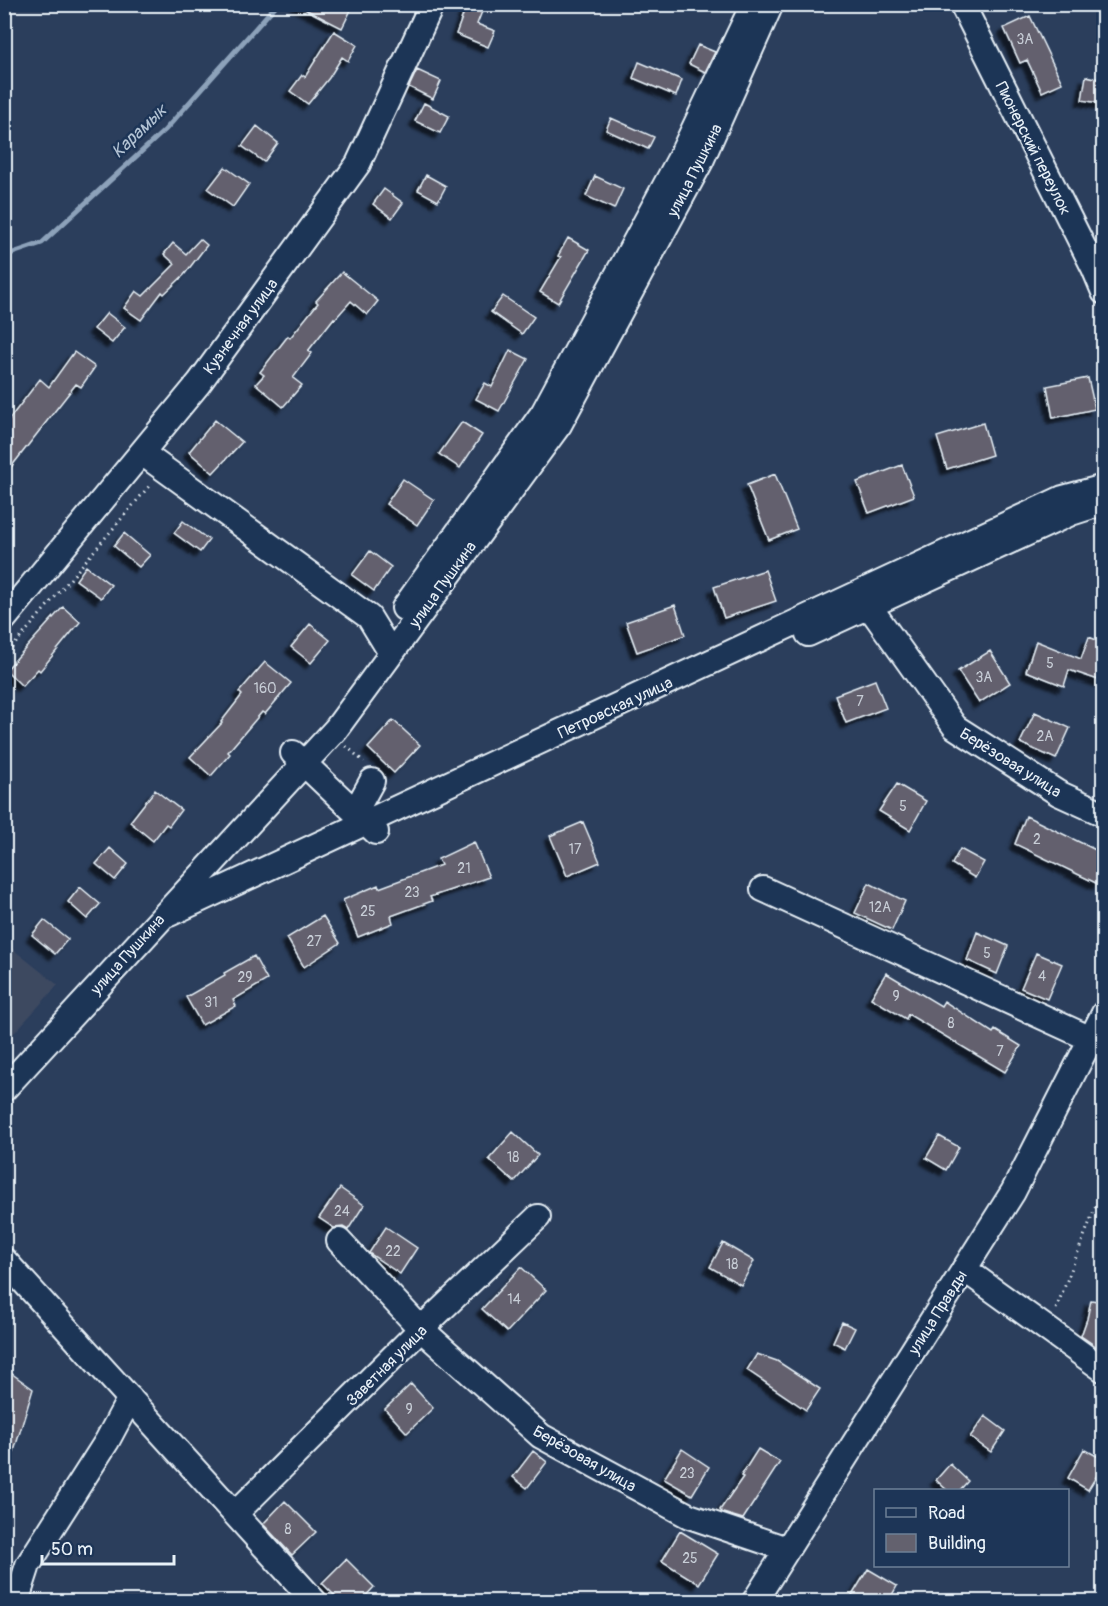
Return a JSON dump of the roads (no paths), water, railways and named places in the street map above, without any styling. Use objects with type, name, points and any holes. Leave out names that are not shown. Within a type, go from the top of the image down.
[{"type":"street","name":"Кузнечная улица","points":[[4,619],[200,383],[357,164],[432,4]]},
{"type":"street","name":"улица Пушкина","points":[[386,646],[543,413],[681,156],[753,4]]},
{"type":"street","name":"улица Пушкина","points":[[133,936],[161,917],[298,758],[320,724],[386,646],[559,425],[701,161],[771,4]]},
{"type":"street","name":"Пионерский переулок","points":[[962,4],[1099,260],[1104,291]]},
{"type":"street","points":[[142,453],[369,617],[386,646]]},
{"type":"street","name":"Петровская улица","points":[[161,917],[1063,498],[1104,487]]},
{"type":"street","points":[[4,1068],[133,936],[366,822],[868,606],[1071,513],[1104,503]]},
{"type":"street","name":"Берёзовая улица","points":[[868,606],[955,727],[1058,793],[1104,814]]},
{"type":"street","points":[[298,758],[366,822]]},
{"type":"street","name":"улица Пушкина","points":[[4,1089],[133,936],[298,758]]},
{"type":"street","points":[[366,822],[372,782]]},
{"type":"street","points":[[762,889],[1090,1039]]},
{"type":"street","name":"улица Правды","points":[[754,1602],[1013,1192],[1104,1013]]},
{"type":"street","name":"Заветная улица","points":[[236,1514],[421,1329],[538,1217]]},
{"type":"street","name":"Берёзовая улица","points":[[339,1241],[421,1329],[541,1436],[689,1516],[787,1549]]},
{"type":"street","points":[[4,1260],[315,1602]]},
{"type":"street","points":[[964,1269],[1104,1370]]},
{"type":"street","points":[[16,1602],[28,1565],[107,1441],[130,1398]]},
{"type":"waterway","name":"Карамык","points":[[4,256],[42,243],[165,130],[277,4]]}]
